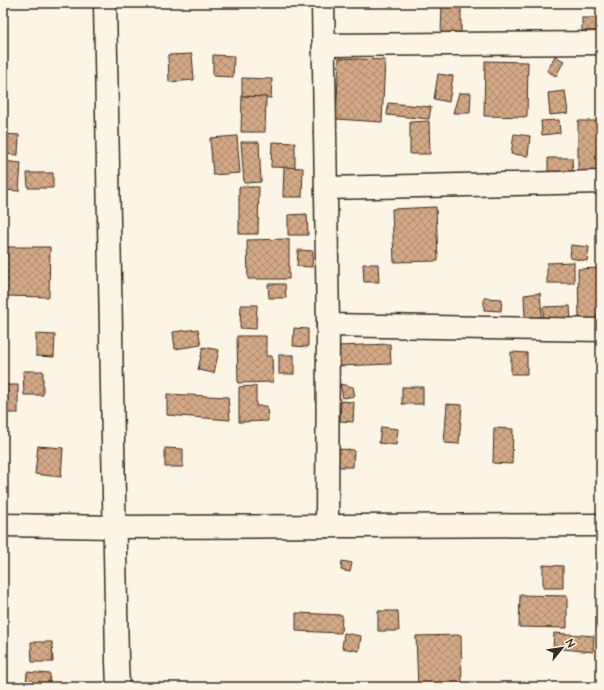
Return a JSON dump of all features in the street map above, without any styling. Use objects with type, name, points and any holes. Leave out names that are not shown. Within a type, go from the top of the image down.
[{"type":"street","points":[[105,3],[116,661],[118,687]]},
{"type":"street","points":[[323,3],[328,325],[327,526]]},
{"type":"street","points":[[324,45],[601,43]]},
{"type":"street","points":[[326,188],[601,182]]},
{"type":"street","points":[[328,325],[601,330]]},
{"type":"street","points":[[3,525],[114,527],[601,525]]},
{"type":"building","points":[[442,3],[461,3],[461,35],[441,34]]},
{"type":"building","points":[[582,18],[601,18],[601,31],[582,31]]},
{"type":"building","points":[[192,54],[194,80],[169,82],[168,55]]},
{"type":"building","points":[[213,55],[234,56],[233,77],[213,76]]},
{"type":"building","points":[[555,56],[564,61],[556,76],[547,71]]},
{"type":"building","points":[[339,58],[385,60],[382,122],[336,119]]},
{"type":"building","points":[[485,61],[528,62],[527,117],[484,116]]},
{"type":"building","points":[[438,74],[453,76],[449,102],[434,99]]},
{"type":"building","points":[[242,78],[272,79],[271,98],[242,96]]},
{"type":"building","points":[[565,91],[568,113],[550,115],[548,93]]},
{"type":"building","points":[[459,93],[471,93],[470,113],[453,113]]},
{"type":"building","points":[[242,96],[266,97],[265,132],[241,132]]},
{"type":"building","points":[[388,103],[431,107],[429,119],[387,115]]},
{"type":"building","points":[[559,120],[560,133],[542,135],[541,121]]},
{"type":"building","points":[[429,121],[430,154],[410,154],[410,122]]},
{"type":"building","points":[[578,121],[601,121],[601,175],[578,175]]},
{"type":"building","points":[[3,134],[19,135],[18,155],[3,154]]},
{"type":"building","points":[[514,134],[530,136],[528,156],[511,154]]},
{"type":"building","points":[[237,136],[240,173],[213,175],[210,138]]},
{"type":"building","points":[[241,142],[259,142],[261,182],[244,183]]},
{"type":"building","points":[[272,142],[295,143],[295,168],[271,167]]},
{"type":"building","points":[[548,158],[572,158],[573,175],[548,175]]},
{"type":"building","points":[[3,161],[21,163],[19,191],[3,190]]},
{"type":"building","points":[[284,167],[303,168],[302,197],[283,197]]},
{"type":"building","points":[[27,173],[53,173],[53,188],[28,188]]},
{"type":"building","points":[[239,187],[259,187],[258,234],[239,234]]},
{"type":"building","points":[[436,207],[438,261],[394,262],[392,209]]},
{"type":"building","points":[[307,214],[308,235],[288,235],[288,215]]},
{"type":"building","points":[[289,239],[289,279],[248,279],[247,240]]},
{"type":"building","points":[[571,245],[589,247],[587,261],[570,258]]},
{"type":"building","points":[[3,247],[50,247],[49,297],[3,296]]},
{"type":"building","points":[[298,250],[313,251],[312,267],[297,266]]},
{"type":"building","points":[[574,262],[574,283],[547,283],[547,263]]},
{"type":"building","points":[[363,264],[378,264],[379,282],[364,282]]},
{"type":"building","points":[[601,268],[601,319],[579,320],[578,269]]},
{"type":"building","points":[[268,284],[285,284],[286,298],[269,298]]},
{"type":"building","points":[[540,293],[542,317],[525,318],[524,295]]},
{"type":"building","points":[[484,298],[502,299],[501,311],[484,310]]},
{"type":"building","points":[[241,305],[257,305],[256,329],[240,328]]},
{"type":"building","points":[[570,306],[571,322],[544,323],[543,307]]},
{"type":"building","points":[[294,328],[308,329],[308,347],[293,346]]},
{"type":"building","points":[[198,329],[201,345],[175,349],[173,332]]},
{"type":"building","points":[[36,334],[55,335],[54,357],[36,356]]},
{"type":"building","points":[[237,336],[266,336],[266,356],[272,356],[273,382],[238,383]]},
{"type":"building","points":[[390,344],[391,364],[338,366],[337,346]]},
{"type":"building","points":[[203,347],[219,350],[214,373],[198,370]]},
{"type":"building","points":[[511,352],[527,353],[527,374],[511,374]]},
{"type":"building","points":[[279,355],[294,355],[294,374],[279,374]]},
{"type":"building","points":[[23,371],[43,371],[43,395],[24,395]]},
{"type":"building","points":[[340,384],[353,387],[355,396],[343,398]]},
{"type":"building","points":[[3,385],[18,385],[18,413],[3,413]]},
{"type":"building","points":[[256,386],[256,406],[267,406],[268,421],[239,422],[239,387]]},
{"type":"building","points":[[402,387],[423,387],[423,404],[402,404]]},
{"type":"building","points":[[167,394],[228,397],[230,420],[167,415]]},
{"type":"building","points":[[341,401],[354,402],[353,422],[340,421]]},
{"type":"building","points":[[447,404],[462,405],[459,444],[444,443]]},
{"type":"building","points":[[381,427],[398,429],[396,445],[379,443]]},
{"type":"building","points":[[494,428],[513,429],[512,464],[493,463]]},
{"type":"building","points":[[38,446],[63,448],[61,477],[35,474]]},
{"type":"building","points":[[165,448],[183,449],[183,467],[165,467]]},
{"type":"building","points":[[338,449],[354,450],[353,467],[338,467]]},
{"type":"building","points":[[342,561],[352,563],[350,572],[341,570]]},
{"type":"building","points":[[543,565],[563,566],[563,588],[543,588]]},
{"type":"building","points":[[520,595],[567,596],[567,628],[519,627]]},
{"type":"building","points":[[378,611],[398,611],[399,631],[378,631]]},
{"type":"building","points":[[296,613],[342,615],[341,633],[296,631]]},
{"type":"building","points":[[344,633],[361,636],[359,651],[342,648]]},
{"type":"building","points":[[554,633],[594,636],[593,652],[553,648]]},
{"type":"building","points":[[461,635],[462,687],[418,687],[416,636]]},
{"type":"building","points":[[31,642],[52,642],[53,662],[32,662]]},
{"type":"building","points":[[27,672],[50,674],[49,687],[26,687]]},
{"type":"building","points":[[410,683],[411,687],[385,687],[386,684]]}]
